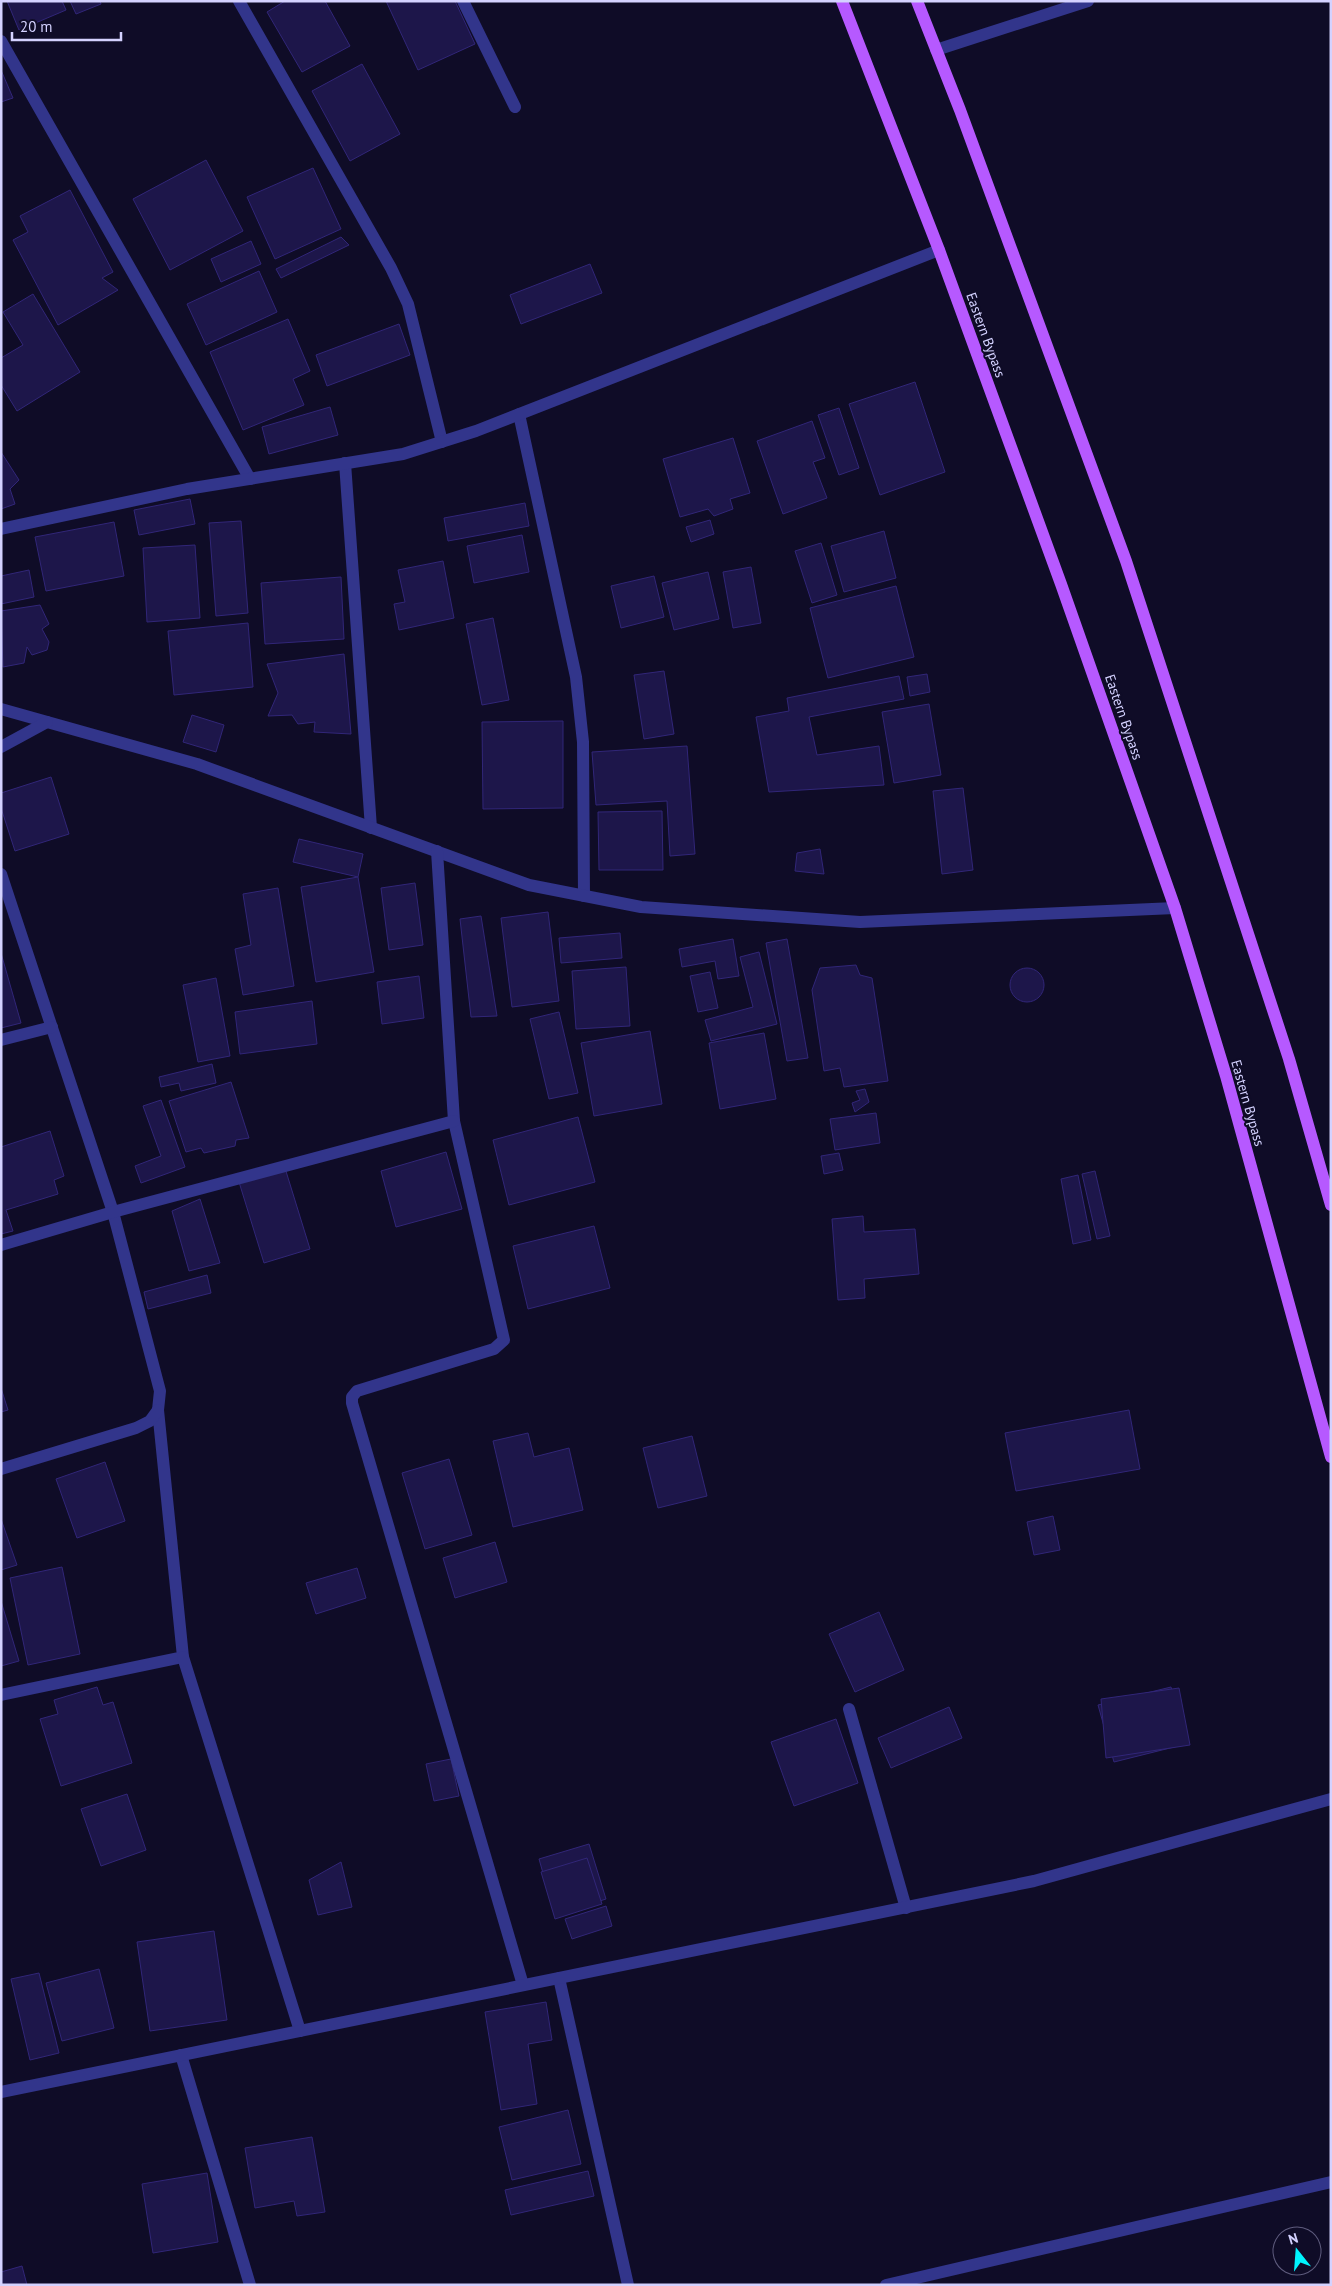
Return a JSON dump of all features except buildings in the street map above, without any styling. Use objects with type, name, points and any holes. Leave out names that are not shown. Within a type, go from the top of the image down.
[{"type":"main road","name":"Eastern Bypass","points":[[842,1],[939,250],[1061,584],[1175,908],[1226,1076],[1331,1457]]},
{"type":"main road","points":[[917,1],[1126,561],[1289,1059],[1331,1205]]},
{"type":"street","points":[[239,1],[390,268],[408,304],[442,442]]},
{"type":"street","points":[[463,1],[515,107]]},
{"type":"street","points":[[936,50],[1088,1]]},
{"type":"street","points":[[1,41],[250,479]]},
{"type":"street","points":[[1,529],[187,489],[403,454],[476,432],[939,250]]},
{"type":"street","points":[[519,414],[576,677],[583,742],[584,896]]},
{"type":"street","points":[[346,463],[371,828]]},
{"type":"street","points":[[1,709],[196,764],[529,885],[641,907],[860,922],[1175,908]]},
{"type":"street","points":[[1,747],[47,722]]},
{"type":"street","points":[[437,851],[454,1120],[504,1340],[494,1348],[357,1391],[352,1397],[352,1404],[523,1985]]},
{"type":"street","points":[[1,874],[113,1212],[160,1391],[158,1410],[183,1657],[300,2031]]},
{"type":"street","points":[[1,1040],[52,1027]]},
{"type":"street","points":[[1,1245],[113,1212],[454,1120]]},
{"type":"street","points":[[1,1469],[136,1428],[150,1422],[158,1410]]},
{"type":"street","points":[[1,1695],[183,1657]]},
{"type":"street","points":[[849,1709],[906,1908]]},
{"type":"street","points":[[1,2092],[1034,1882],[1331,1799]]},
{"type":"street","points":[[559,1978],[628,2285]]},
{"type":"street","points":[[181,2055],[250,2285]]},
{"type":"street","points":[[886,2285],[1331,2182]]}]
